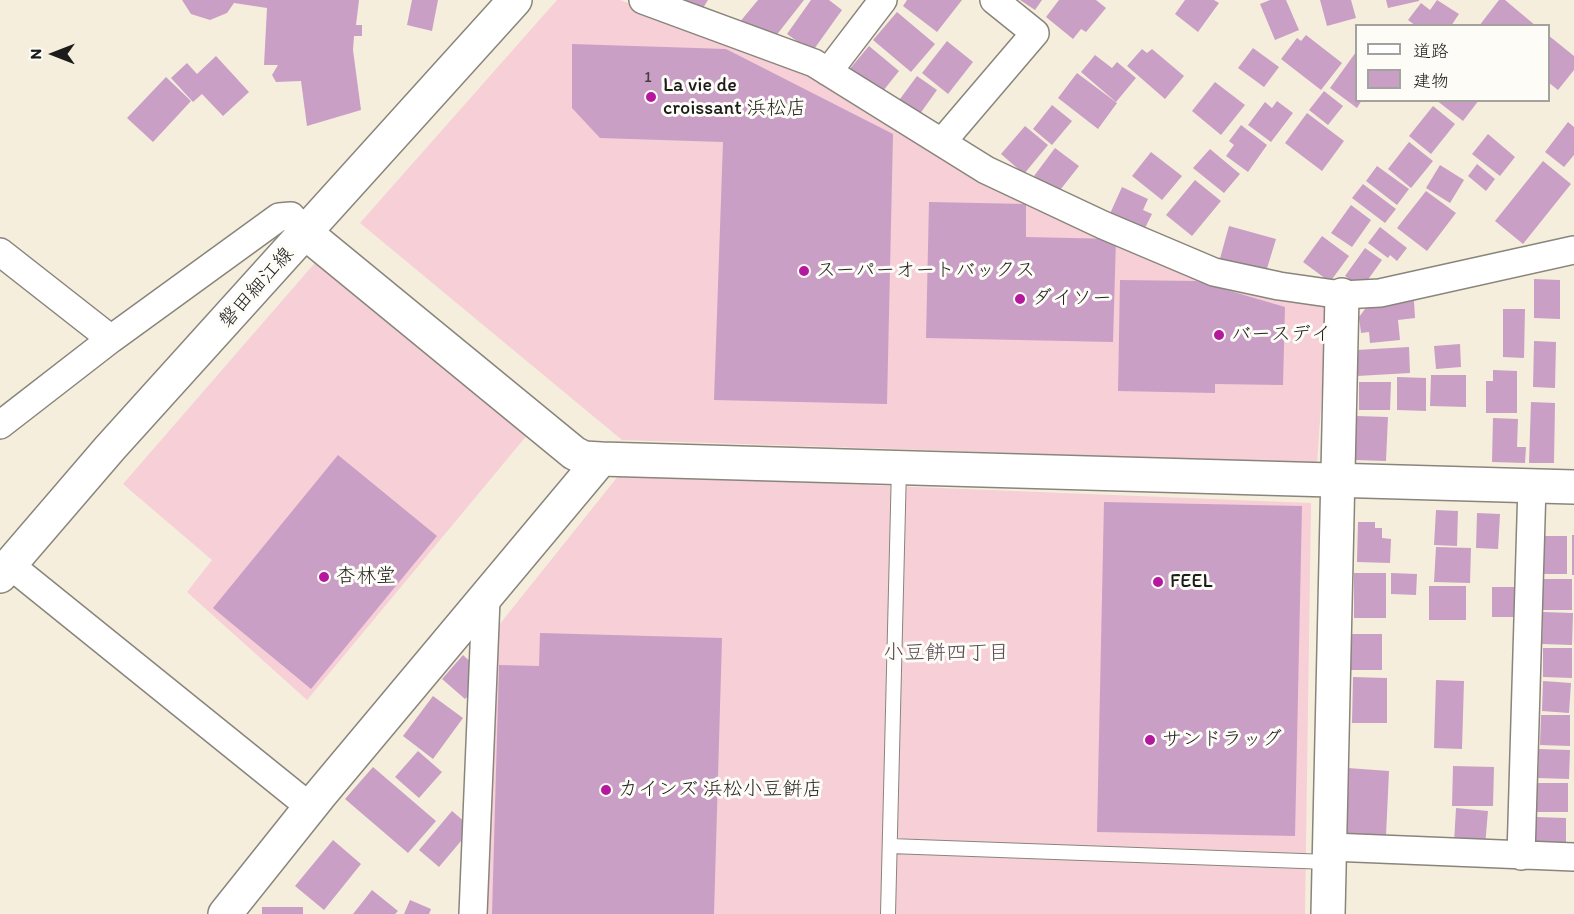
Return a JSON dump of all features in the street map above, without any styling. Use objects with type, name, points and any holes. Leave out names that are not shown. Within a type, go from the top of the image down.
[{"type":"street","name":"磐田細江線","points":[[5,571],[110,448],[307,234],[515,0]]},
{"type":"street","points":[[642,0],[814,63],[996,175],[1214,272],[1279,286],[1342,295],[1380,293],[1574,250]]},
{"type":"street","points":[[828,72],[883,0]]},
{"type":"street","points":[[942,142],[1035,33],[994,0]]},
{"type":"street","points":[[0,425],[111,339],[279,217],[291,216],[307,234],[574,453],[584,458],[1574,487]]},
{"type":"street","points":[[0,252],[111,339]]},
{"type":"street","points":[[1328,914],[1342,295]]},
{"type":"street","points":[[235,908],[310,807],[601,459]]},
{"type":"street","points":[[1521,856],[1532,485]]},
{"type":"street","points":[[5,571],[310,807]]},
{"type":"street","points":[[473,914],[486,599]]},
{"type":"street","points":[[1330,855],[1574,857]]},
{"type":"lane","points":[[888,914],[899,467]]},
{"type":"lane","points":[[890,846],[1330,855]]},
{"type":"shaded area","points":[[557,0],[620,0],[808,71],[926,146],[1328,304],[1317,463],[622,440],[360,223]]},
{"type":"shaded area","points":[[320,257],[538,422],[307,700],[187,592],[212,560],[123,484]]},
{"type":"shaded area","points":[[619,475],[1311,503],[1305,914],[484,914],[495,630]]},
{"type":"building","points":[[182,0],[359,0],[356,25],[362,25],[362,36],[354,36],[353,50],[361,110],[307,126],[301,81],[276,82],[272,75],[278,65],[264,65],[267,8],[234,3],[227,13],[210,20],[191,14]]},
{"type":"building","points":[[412,0],[438,0],[432,31],[407,25]]},
{"type":"building","points":[[671,0],[708,0],[698,16]]},
{"type":"building","points":[[758,0],[804,0],[768,46],[739,23]]},
{"type":"building","points":[[811,0],[829,0],[842,10],[812,52],[787,34]]},
{"type":"building","points":[[907,0],[962,0],[937,32],[903,6]]},
{"type":"building","points":[[1020,0],[1042,0],[1035,10]]},
{"type":"building","points":[[1059,0],[1096,0],[1106,8],[1086,32],[1081,29],[1073,39],[1046,17]]},
{"type":"building","points":[[1185,0],[1214,0],[1219,3],[1198,32],[1175,14]]},
{"type":"building","points":[[1270,0],[1286,0],[1299,30],[1275,40],[1260,4]]},
{"type":"building","points":[[1320,0],[1351,0],[1356,18],[1327,26]]},
{"type":"building","points":[[1386,0],[1419,0],[1419,1],[1388,8]]},
{"type":"building","points":[[1437,0],[1459,14],[1452,24],[1413,24],[1408,20],[1421,3],[1430,10]]},
{"type":"building","points":[[1499,0],[1505,0],[1534,24],[1481,24]]},
{"type":"building","points":[[897,12],[935,44],[911,72],[873,40]]},
{"type":"building","points":[[1306,35],[1342,63],[1321,90],[1281,59],[1297,38],[1301,41]]},
{"type":"building","points":[[1550,37],[1574,56],[1574,70],[1558,90],[1550,84]]},
{"type":"building","points":[[947,41],[973,62],[948,94],[922,73]]},
{"type":"building","name":"スーパーオートバックス","points":[[572,44],[726,49],[893,134],[887,404],[714,400],[723,142],[600,138],[572,108]]},
{"type":"building","points":[[869,46],[899,71],[879,96],[848,71]]},
{"type":"building","points":[[1253,48],[1279,67],[1264,87],[1238,68]]},
{"type":"building","points":[[1142,49],[1147,53],[1152,49],[1184,76],[1165,99],[1127,66]]},
{"type":"building","points":[[1355,53],[1355,102],[1361,102],[1357,108],[1330,88]]},
{"type":"building","points":[[1095,55],[1112,68],[1117,62],[1136,78],[1116,102],[1081,72]]},
{"type":"building","points":[[216,56],[249,92],[223,116],[202,94],[193,102],[171,78],[187,63],[197,74]]},
{"type":"building","points":[[1077,73],[1117,103],[1098,129],[1058,98]]},
{"type":"building","points":[[917,76],[937,90],[917,118],[897,103]]},
{"type":"building","points":[[166,77],[191,101],[153,142],[127,118]]},
{"type":"building","points":[[1215,82],[1245,105],[1221,135],[1192,111]]},
{"type":"building","points":[[1324,91],[1343,106],[1328,125],[1309,110]]},
{"type":"building","points":[[1277,101],[1293,113],[1271,142],[1248,125],[1265,102],[1272,108]]},
{"type":"building","points":[[1439,102],[1477,102],[1463,121]]},
{"type":"building","points":[[1052,105],[1072,121],[1052,145],[1033,129]]},
{"type":"building","points":[[1433,106],[1455,124],[1431,154],[1409,136]]},
{"type":"building","points":[[1307,113],[1344,141],[1322,171],[1285,143]]},
{"type":"building","points":[[1568,122],[1574,127],[1574,155],[1564,167],[1545,152]]},
{"type":"building","points":[[1241,125],[1267,145],[1248,172],[1226,156],[1234,145],[1229,141]]},
{"type":"building","points":[[1025,126],[1048,145],[1024,174],[1001,154]]},
{"type":"building","points":[[1488,134],[1515,157],[1500,176],[1472,154]]},
{"type":"building","points":[[1409,142],[1433,161],[1411,188],[1388,169]]},
{"type":"building","points":[[1055,148],[1079,166],[1057,194],[1034,176]]},
{"type":"building","points":[[1210,149],[1240,174],[1224,193],[1193,168]]},
{"type":"building","points":[[1151,152],[1182,176],[1162,200],[1132,176]]},
{"type":"building","points":[[1543,161],[1571,184],[1523,244],[1495,221]]},
{"type":"building","points":[[1477,164],[1495,179],[1486,191],[1468,176]]},
{"type":"building","points":[[1440,165],[1464,180],[1450,203],[1426,188]]},
{"type":"building","points":[[1377,166],[1409,189],[1397,205],[1366,181]]},
{"type":"building","points":[[1195,180],[1221,201],[1192,236],[1166,215]]},
{"type":"building","points":[[1363,184],[1396,209],[1385,223],[1352,198]]},
{"type":"building","points":[[1122,187],[1148,199],[1143,210],[1152,214],[1142,234],[1108,218]]},
{"type":"building","points":[[1426,191],[1456,213],[1427,251],[1397,228]]},
{"type":"building","points":[[929,202],[1026,204],[1026,237],[1116,239],[1113,342],[926,338]]},
{"type":"building","points":[[1351,205],[1371,220],[1352,247],[1331,233]]},
{"type":"building","points":[[1229,226],[1276,239],[1265,275],[1219,262]]},
{"type":"building","points":[[1380,227],[1407,248],[1397,261],[1390,255],[1388,258],[1368,243]]},
{"type":"building","points":[[1322,236],[1349,256],[1330,282],[1303,262]]},
{"type":"building","points":[[1365,248],[1382,260],[1362,288],[1345,276]]},
{"type":"building","points":[[1534,279],[1560,280],[1560,319],[1534,318]]},
{"type":"building","points":[[1120,280],[1196,281],[1285,307],[1283,385],[1215,384],[1215,393],[1118,391]]},
{"type":"building","points":[[1414,301],[1415,318],[1398,320],[1400,340],[1370,343],[1369,332],[1361,333],[1359,317],[1368,305]]},
{"type":"building","points":[[1503,309],[1525,309],[1524,358],[1503,357]]},
{"type":"building","points":[[1534,341],[1556,342],[1555,388],[1533,387]]},
{"type":"building","points":[[1460,344],[1461,367],[1436,369],[1434,346]]},
{"type":"building","points":[[1409,347],[1410,373],[1357,376],[1356,350]]},
{"type":"building","points":[[1493,370],[1517,371],[1517,413],[1486,413],[1486,381],[1493,381]]},
{"type":"building","points":[[1431,375],[1466,375],[1466,407],[1430,406]]},
{"type":"building","points":[[1397,377],[1426,378],[1426,411],[1397,410]]},
{"type":"building","points":[[1359,382],[1391,382],[1390,410],[1359,410]]},
{"type":"building","points":[[1531,402],[1555,403],[1554,463],[1529,463]]},
{"type":"building","points":[[1356,416],[1388,417],[1386,461],[1354,460]]},
{"type":"building","points":[[1493,418],[1518,419],[1517,447],[1526,447],[1525,463],[1492,462]]},
{"type":"building","points":[[338,455],[437,536],[311,689],[213,608]]},
{"type":"building","points":[[1104,502],[1302,506],[1295,836],[1097,832]]},
{"type":"building","points":[[1436,510],[1458,511],[1457,546],[1434,545]]},
{"type":"building","points":[[1477,513],[1500,514],[1498,549],[1476,548]]},
{"type":"building","points":[[1358,522],[1375,522],[1375,528],[1382,528],[1382,538],[1391,539],[1390,563],[1357,562]]},
{"type":"building","points":[[1572,535],[1574,535],[1574,575],[1572,575]]},
{"type":"building","points":[[1542,536],[1567,536],[1567,574],[1542,574]]},
{"type":"building","points":[[1436,547],[1471,548],[1470,583],[1434,582]]},
{"type":"building","points":[[1354,573],[1386,573],[1386,618],[1354,618]]},
{"type":"building","points":[[1391,573],[1417,574],[1416,595],[1391,594]]},
{"type":"building","points":[[1542,579],[1572,579],[1572,610],[1542,610]]},
{"type":"building","points":[[1429,586],[1466,586],[1466,620],[1429,620]]},
{"type":"building","points":[[1492,587],[1515,587],[1515,617],[1492,617]]},
{"type":"building","points":[[1543,612],[1573,613],[1572,645],[1542,644]]},
{"type":"building","name":"カインズ 浜松小豆餠店","points":[[540,633],[722,638],[714,914],[492,914],[499,665],[539,666]]},
{"type":"building","points":[[1350,634],[1382,634],[1382,670],[1350,670]]},
{"type":"building","points":[[1543,648],[1572,648],[1572,678],[1543,677]]},
{"type":"building","points":[[463,655],[475,666],[471,693],[465,699],[442,679]]},
{"type":"building","points":[[1353,677],[1387,678],[1387,723],[1352,723]]},
{"type":"building","points":[[1436,680],[1464,681],[1462,749],[1434,748]]},
{"type":"building","points":[[1543,681],[1571,683],[1569,713],[1542,711]]},
{"type":"building","points":[[433,696],[463,718],[433,759],[403,736]]},
{"type":"building","points":[[1541,715],[1570,715],[1570,746],[1540,745]]},
{"type":"building","points":[[1539,749],[1570,750],[1569,779],[1538,778]]},
{"type":"building","points":[[418,751],[442,772],[419,798],[395,777]]},
{"type":"building","points":[[1453,766],[1494,767],[1493,806],[1452,806]]},
{"type":"building","points":[[373,767],[436,821],[408,853],[345,799]]},
{"type":"building","points":[[1348,768],[1389,771],[1386,836],[1345,834]]},
{"type":"building","points":[[1536,783],[1568,783],[1568,812],[1536,812]]},
{"type":"building","points":[[1456,808],[1488,811],[1485,846],[1454,843]]},
{"type":"building","points":[[452,811],[472,828],[439,867],[419,850]]},
{"type":"building","points":[[1536,817],[1566,818],[1566,848],[1535,847]]},
{"type":"building","points":[[333,840],[361,864],[324,910],[295,886]]},
{"type":"building","points":[[372,890],[398,911],[395,914],[353,914]]},
{"type":"building","points":[[410,900],[431,909],[429,914],[404,914]]},
{"type":"building","points":[[262,907],[303,907],[303,914],[262,914]]},
{"type":"place","name":"La vie de croissant 浜松店","points":[[651,97]]},
{"type":"place","name":"スーパーオートバックス","points":[[804,271]]},
{"type":"place","name":"ダイソー","points":[[1020,299]]},
{"type":"place","name":"バースデイ","points":[[1219,335]]},
{"type":"place","name":"杏林堂","points":[[324,577]]},
{"type":"place","name":"FEEL","points":[[1158,582]]},
{"type":"place","name":"サンドラッグ","points":[[1150,740]]},
{"type":"place","name":"カインズ 浜松小豆餠店","points":[[606,790]]},
{"type":"district","name":"小豆餅四丁目","points":[[946,654]]}]
